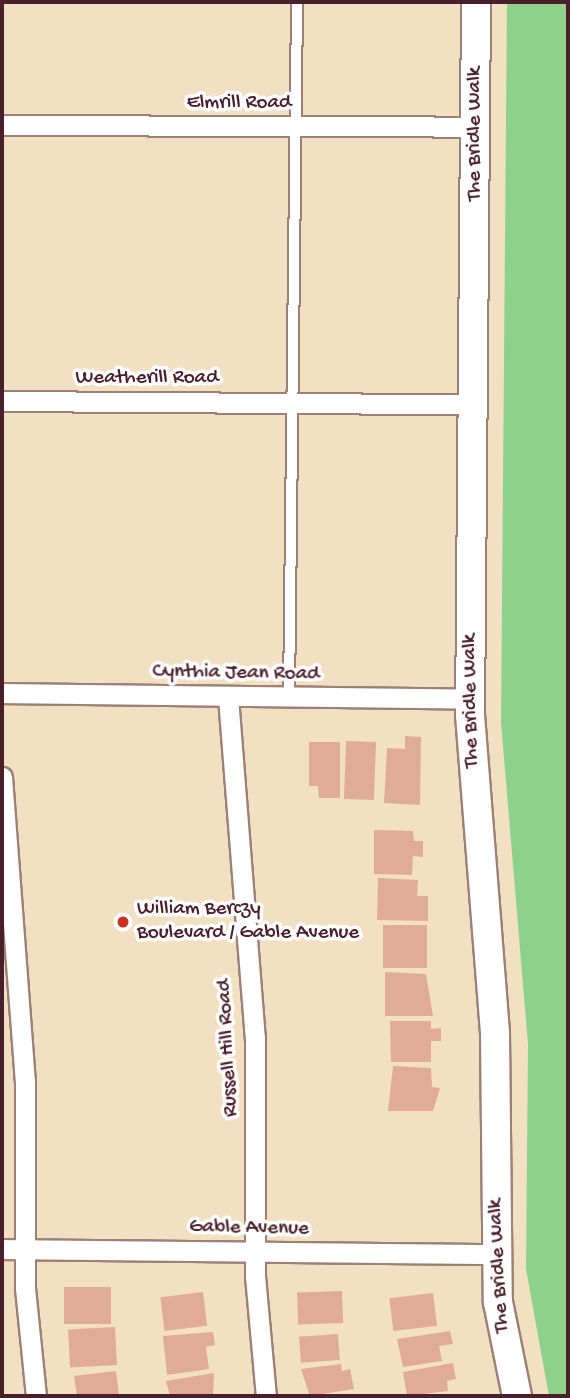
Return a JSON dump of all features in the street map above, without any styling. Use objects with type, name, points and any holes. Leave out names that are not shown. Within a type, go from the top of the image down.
[{"type":"street","name":"The Bridle Walk","points":[[476,2],[471,699],[495,1034],[495,1254],[501,1328],[517,1396]]},
{"type":"street","name":"Elmrill Road","points":[[2,125],[477,127]]},
{"type":"street","name":"Weatherill Road","points":[[2,401],[292,403]]},
{"type":"street","points":[[292,403],[474,404]]},
{"type":"street","name":"Cynthia Jean Road","points":[[2,693],[471,699]]},
{"type":"street","name":"Russell Hill Road","points":[[228,697],[255,1038],[256,1252],[267,1396]]},
{"type":"street","points":[[2,777],[24,1081],[23,1249],[36,1396]]},
{"type":"street","name":"Gable Avenue","points":[[2,1248],[495,1254]]},
{"type":"lane","points":[[289,697],[297,2]]},
{"type":"green space","points":[[507,2],[568,2],[568,1396],[549,1396],[526,1269],[528,1044],[501,722]]},
{"type":"building","points":[[405,736],[421,737],[420,805],[384,803],[387,748],[405,749]]},
{"type":"building","points":[[346,741],[376,742],[374,800],[344,799]]},
{"type":"building","points":[[309,742],[340,742],[340,798],[319,798],[318,786],[309,786]]},
{"type":"building","points":[[374,830],[413,831],[414,841],[423,841],[423,857],[413,856],[412,875],[374,874]]},
{"type":"building","points":[[378,878],[418,880],[417,896],[428,896],[428,921],[377,920]]},
{"type":"building","points":[[383,925],[427,925],[427,968],[383,968]]},
{"type":"building","points":[[385,972],[426,974],[433,1016],[385,1016]]},
{"type":"building","points":[[390,1021],[431,1021],[431,1029],[441,1028],[441,1041],[431,1041],[431,1062],[391,1062]]},
{"type":"building","points":[[393,1066],[431,1068],[432,1087],[440,1088],[433,1111],[388,1111]]},
{"type":"building","points":[[64,1287],[111,1287],[111,1324],[64,1324]]},
{"type":"building","points":[[342,1291],[343,1323],[298,1325],[297,1293]]},
{"type":"building","points":[[203,1292],[207,1326],[164,1331],[160,1297]]},
{"type":"building","points":[[433,1293],[437,1326],[393,1331],[389,1298]]},
{"type":"building","points":[[115,1327],[117,1365],[70,1367],[68,1329]]},
{"type":"building","points":[[450,1331],[453,1344],[439,1346],[442,1361],[403,1367],[397,1339]]},
{"type":"building","points":[[213,1332],[215,1345],[206,1347],[209,1369],[167,1375],[163,1336]]},
{"type":"building","points":[[338,1334],[340,1360],[301,1363],[299,1337]]},
{"type":"building","points":[[453,1363],[456,1379],[447,1381],[448,1391],[407,1396],[403,1372]]},
{"type":"building","points":[[341,1364],[342,1371],[350,1369],[354,1389],[310,1396],[301,1369]]},
{"type":"building","points":[[116,1371],[119,1396],[77,1396],[74,1376]]},
{"type":"building","points":[[214,1373],[213,1396],[170,1396],[166,1381]]},
{"type":"place","name":"William Berczy Boulevard / Gable Avenue","points":[[123,922]]}]
